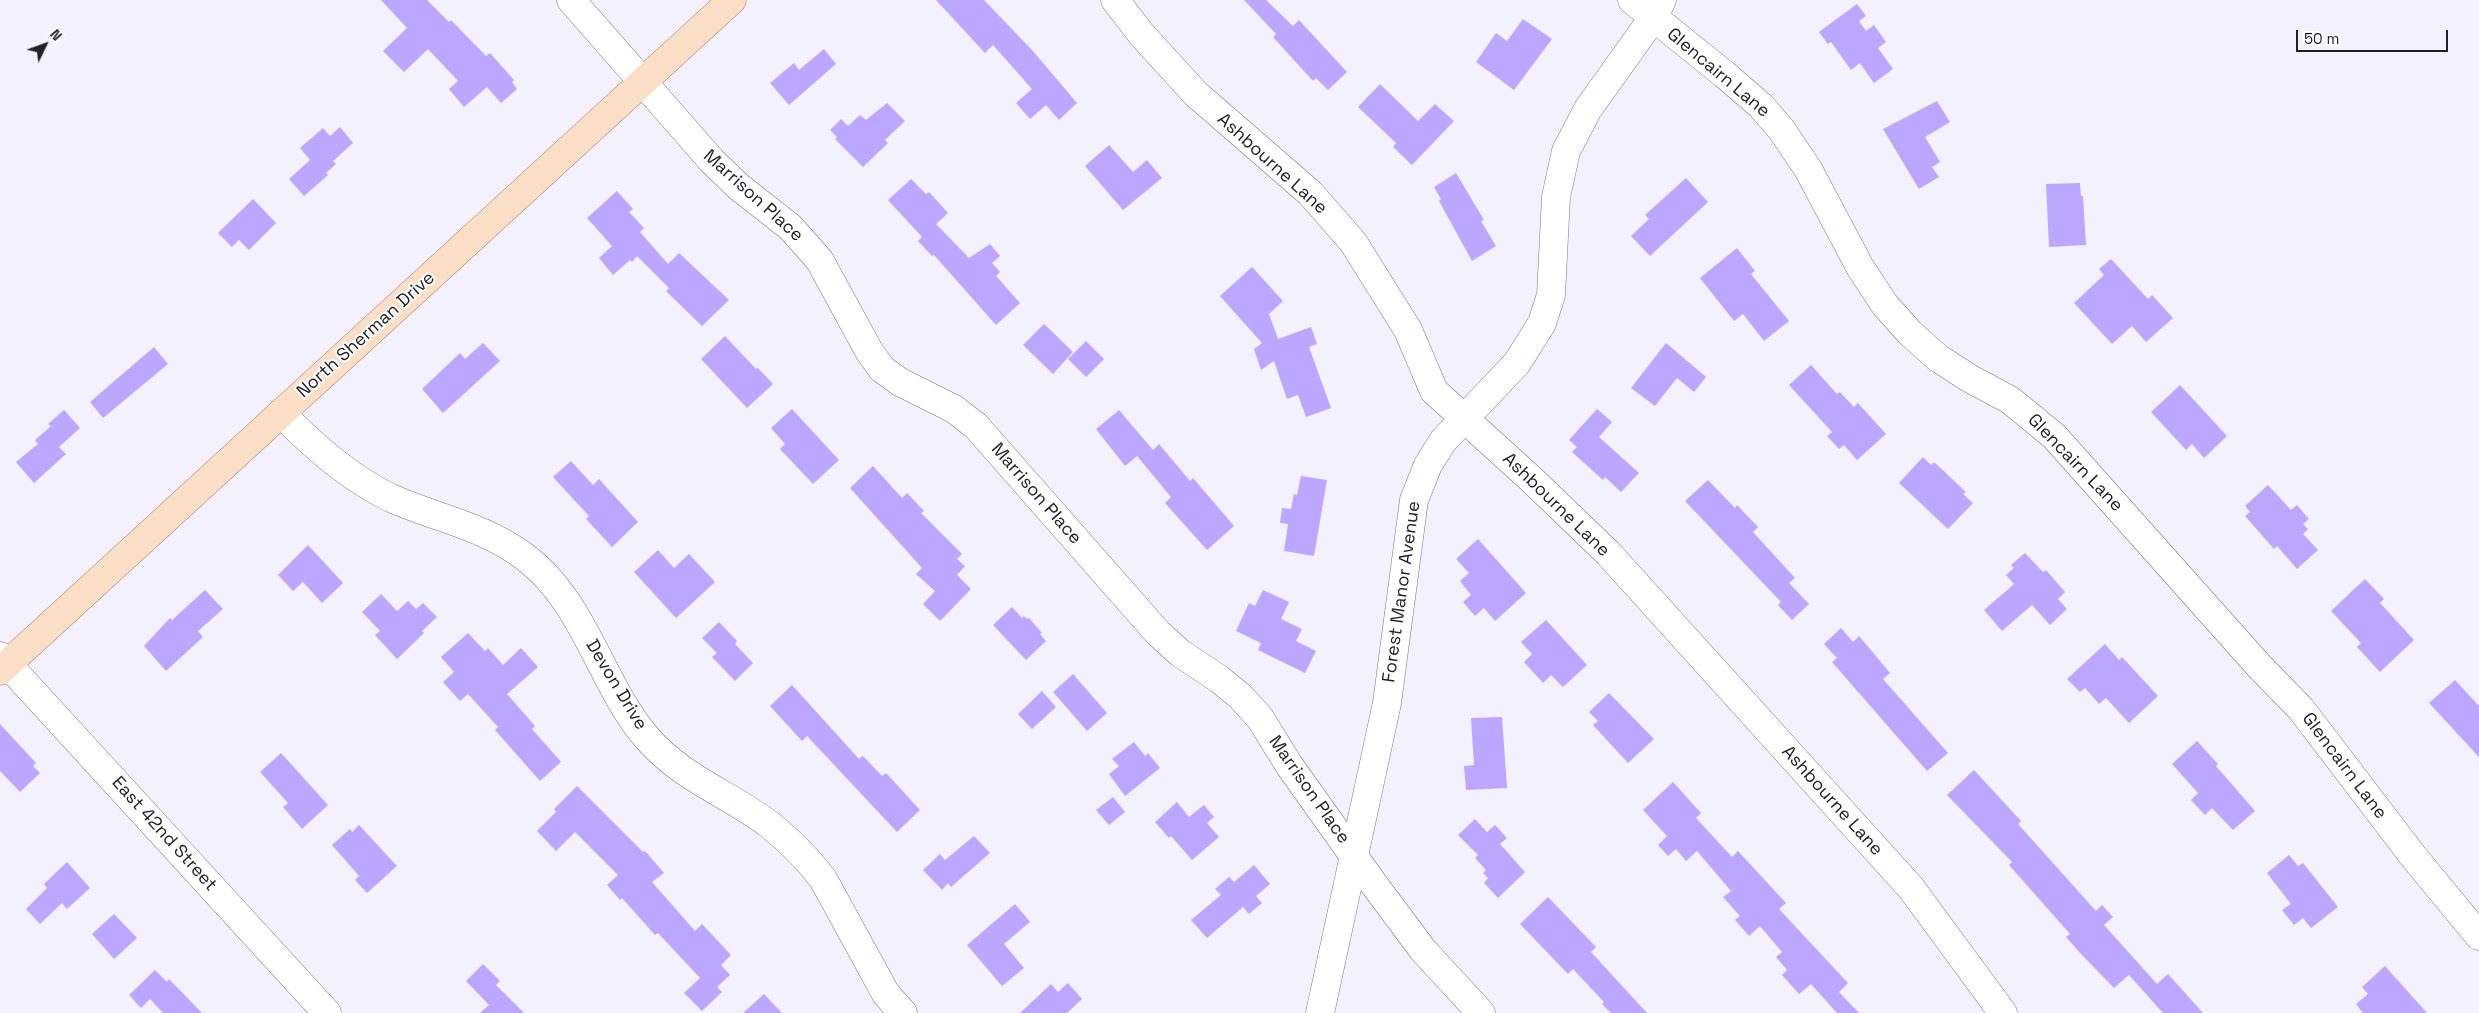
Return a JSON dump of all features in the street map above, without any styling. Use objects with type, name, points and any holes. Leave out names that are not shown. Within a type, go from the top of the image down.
[{"type":"main road","name":"North Sherman Drive","points":[[2,664],[732,0]]},
{"type":"street","name":"Marrison Place","points":[[571,0],[712,161],[739,187],[790,227],[820,261],[869,351],[882,369],[900,382],[954,409],[976,426],[1158,633],[1180,653],[1219,679],[1241,697],[1260,718],[1289,765],[1424,950],[1482,1013]]},
{"type":"street","name":"Ashbourne Lane","points":[[1115,0],[1142,36],[1196,94],[1310,193],[1353,242],[1408,330],[1434,391],[1531,479],[1608,554],[1911,888],[2003,1013]]},
{"type":"street","name":"Glencairn Lane","points":[[1632,0],[1658,9],[1724,74],[1761,106],[1792,144],[1808,169],[1860,267],[1885,305],[1910,333],[1938,358],[1969,378],[2010,400],[2054,436],[2260,667],[2301,709],[2413,856],[2479,936]]},
{"type":"street","name":"Forest Manor Avenue","points":[[1320,1013],[1387,703],[1414,500],[1432,456],[1463,418],[1517,363],[1542,323],[1551,295],[1556,196],[1566,150],[1588,109],[1658,9]]},
{"type":"street","name":"Devon Drive","points":[[281,412],[326,454],[366,483],[391,497],[491,536],[532,563],[570,606],[626,706],[642,731],[661,753],[691,778],[768,824],[798,849],[811,863],[823,879],[886,994],[903,1013]]},
{"type":"street","name":"East 42nd Street","points":[[2,664],[327,1013]]},
{"type":"building","points":[[381,0],[427,0],[449,22],[451,20],[486,56],[490,53],[514,80],[512,82],[517,89],[501,103],[487,87],[464,107],[449,89],[458,81],[428,49],[404,72],[383,51],[407,28]]},
{"type":"building","points":[[936,0],[984,0],[1032,50],[1077,103],[1059,120],[1046,105],[1030,119],[1016,103],[1032,89],[993,45],[985,53]]},
{"type":"building","points":[[1244,0],[1266,0],[1293,26],[1299,20],[1347,72],[1328,90],[1316,78],[1313,81],[1273,37],[1276,34]]},
{"type":"building","points":[[1857,4],[1866,16],[1859,21],[1866,31],[1874,25],[1886,42],[1878,48],[1893,69],[1874,83],[1860,63],[1851,70],[1831,42],[1828,44],[1819,32]]},
{"type":"building","points":[[1523,19],[1552,39],[1514,90],[1476,62],[1496,33],[1507,41]]},
{"type":"building","points":[[824,49],[836,64],[789,105],[770,83],[794,63],[799,70]]},
{"type":"building","points":[[1380,84],[1418,121],[1435,104],[1454,121],[1412,165],[1393,147],[1396,143],[1358,107]]},
{"type":"building","points":[[1937,101],[1950,122],[1925,137],[1940,162],[1932,167],[1939,177],[1919,189],[1883,129]]},
{"type":"building","points":[[887,103],[905,121],[885,140],[888,143],[863,167],[835,139],[837,137],[830,130],[841,119],[848,126],[860,115],[866,120]]},
{"type":"building","points":[[340,127],[353,143],[333,161],[336,164],[326,173],[328,175],[304,196],[289,179],[310,160],[300,148],[323,128],[330,136]]},
{"type":"building","points":[[1109,145],[1133,172],[1147,160],[1162,178],[1123,210],[1085,166]]},
{"type":"building","points":[[1456,173],[1484,220],[1481,221],[1496,246],[1472,261],[1439,201],[1441,199],[1434,187]]},
{"type":"building","points":[[1686,178],[1708,202],[1650,256],[1631,236],[1649,219],[1645,215]]},
{"type":"building","points":[[911,179],[926,194],[929,192],[948,213],[936,224],[969,258],[990,244],[1000,256],[992,263],[1000,272],[996,276],[1020,303],[996,325],[934,255],[932,256],[918,241],[922,237],[888,200]]},
{"type":"building","points":[[2080,183],[2081,196],[2083,196],[2086,245],[2049,247],[2046,184]]},
{"type":"building","points":[[617,191],[633,209],[629,212],[644,228],[640,232],[668,264],[679,253],[729,300],[702,326],[666,291],[669,288],[637,256],[632,262],[630,260],[613,275],[599,258],[612,246],[587,218]]},
{"type":"building","points":[[253,199],[276,223],[249,250],[239,240],[232,247],[218,233]]},
{"type":"building","points":[[1737,248],[1755,271],[1751,274],[1789,321],[1764,341],[1743,314],[1734,321],[1700,278]]},
{"type":"building","points":[[2111,259],[2148,299],[2152,295],[2173,318],[2146,342],[2132,326],[2112,344],[2074,303],[2104,275],[2099,269]]},
{"type":"building","points":[[1252,267],[1283,301],[1269,314],[1278,339],[1311,327],[1317,344],[1309,347],[1331,408],[1306,417],[1298,395],[1287,399],[1274,361],[1261,370],[1254,349],[1262,343],[1220,296]]},
{"type":"building","points":[[1044,324],[1073,352],[1053,374],[1023,345]]},
{"type":"building","points":[[725,336],[773,384],[747,408],[701,359]]},
{"type":"building","points":[[1086,341],[1104,359],[1086,377],[1068,359]]},
{"type":"building","points":[[483,343],[500,361],[443,413],[422,389],[460,353],[465,359]]},
{"type":"building","points":[[1666,343],[1706,377],[1694,392],[1677,378],[1655,406],[1631,388]]},
{"type":"building","points":[[154,347],[168,364],[103,418],[90,402]]},
{"type":"building","points":[[1811,365],[1837,394],[1840,392],[1854,407],[1858,403],[1886,434],[1857,460],[1844,445],[1839,449],[1827,436],[1832,432],[1789,385]]},
{"type":"building","points":[[2180,385],[2227,436],[2204,458],[2192,444],[2186,450],[2151,412]]},
{"type":"building","points":[[792,409],[839,460],[813,484],[780,449],[785,444],[771,428]]},
{"type":"building","points":[[1597,409],[1612,422],[1599,437],[1639,473],[1621,492],[1605,477],[1603,480],[1572,452],[1577,447],[1569,440]]},
{"type":"building","points":[[64,410],[80,428],[59,447],[66,454],[34,483],[16,462],[38,444],[35,440],[51,426],[48,424]]},
{"type":"building","points":[[1119,410],[1153,450],[1159,444],[1190,481],[1193,478],[1234,526],[1207,550],[1165,503],[1171,497],[1137,456],[1125,466],[1096,429]]},
{"type":"building","points":[[1923,457],[1931,465],[1934,462],[1966,492],[1963,494],[1973,503],[1948,529],[1899,483]]},
{"type":"building","points":[[571,461],[593,485],[599,479],[638,522],[612,547],[586,519],[589,516],[553,477]]},
{"type":"building","points":[[873,466],[902,498],[907,493],[924,511],[921,513],[962,554],[957,559],[965,566],[957,575],[971,589],[940,621],[923,604],[935,591],[916,574],[922,568],[850,488]]},
{"type":"building","points":[[1301,476],[1327,480],[1314,556],[1284,551],[1288,524],[1280,523],[1282,508],[1291,509],[1294,494],[1297,495]]},
{"type":"building","points":[[1708,480],[1735,508],[1737,505],[1758,527],[1753,532],[1795,578],[1789,583],[1809,604],[1792,620],[1778,605],[1781,602],[1685,501]]},
{"type":"building","points":[[2268,485],[2291,510],[2297,505],[2309,519],[2303,524],[2308,529],[2303,534],[2318,550],[2297,569],[2277,546],[2274,549],[2245,516],[2250,512],[2245,506]]},
{"type":"building","points":[[1478,539],[1526,593],[1495,621],[1484,608],[1475,616],[1463,602],[1471,595],[1460,581],[1469,573],[1456,559]]},
{"type":"building","points":[[308,545],[343,583],[322,603],[303,582],[293,591],[278,575]]},
{"type":"building","points":[[658,550],[674,568],[689,554],[715,582],[676,618],[634,572]]},
{"type":"building","points":[[2025,553],[2043,572],[2046,570],[2065,592],[2058,599],[2067,609],[2050,625],[2032,605],[2002,631],[1984,610],[2014,584],[2006,575],[2014,568],[2011,565]]},
{"type":"building","points":[[2365,579],[2384,599],[2380,603],[2414,640],[2380,672],[2357,647],[2361,643],[2331,611]]},
{"type":"building","points":[[205,590],[223,609],[198,631],[203,637],[166,671],[144,646],[170,618],[172,620]]},
{"type":"building","points":[[1263,590],[1289,602],[1281,619],[1302,629],[1296,641],[1316,651],[1305,673],[1258,650],[1261,643],[1236,631],[1249,603],[1255,606]]},
{"type":"building","points":[[381,594],[397,611],[408,601],[416,609],[423,603],[437,617],[422,631],[424,633],[397,659],[375,635],[380,631],[362,612]]},
{"type":"building","points":[[1012,607],[1022,618],[1024,616],[1027,619],[1029,618],[1042,633],[1040,634],[1046,641],[1026,660],[993,625]]},
{"type":"building","points":[[1546,620],[1587,665],[1563,687],[1551,675],[1543,683],[1524,662],[1532,654],[1521,642]]},
{"type":"building","points":[[719,622],[737,641],[735,644],[753,663],[735,681],[712,657],[717,653],[702,638]]},
{"type":"building","points":[[1841,628],[1853,642],[1859,636],[1890,673],[1883,679],[1948,753],[1927,771],[1832,662],[1837,658],[1824,644]]},
{"type":"building","points":[[468,633],[485,651],[488,648],[503,665],[521,648],[538,667],[507,694],[535,726],[532,729],[561,762],[540,781],[495,730],[498,727],[468,694],[460,701],[443,682],[454,672],[441,657]]},
{"type":"building","points":[[2105,644],[2119,660],[2122,657],[2158,696],[2129,723],[2106,698],[2099,704],[2085,688],[2080,692],[2067,679]]},
{"type":"building","points":[[1073,674],[1107,713],[1087,731],[1053,692]]},
{"type":"building","points":[[2455,680],[2479,706],[2479,757],[2429,703]]},
{"type":"building","points":[[792,685],[859,759],[863,756],[882,776],[886,773],[920,810],[897,832],[807,736],[802,741],[770,706]]},
{"type":"building","points":[[1042,691],[1056,707],[1032,729],[1018,714]]},
{"type":"building","points":[[1609,693],[1654,739],[1628,763],[1593,725],[1598,721],[1589,712]]},
{"type":"building","points":[[1502,717],[1507,788],[1466,790],[1464,766],[1474,765],[1471,718]]},
{"type":"building","points":[[0,724],[36,763],[33,766],[40,773],[20,792],[0,771]]},
{"type":"building","points":[[2197,741],[2255,811],[2233,830],[2212,808],[2205,815],[2191,800],[2198,793],[2172,764]]},
{"type":"building","points":[[1134,742],[1145,756],[1148,753],[1160,768],[1125,796],[1109,774],[1119,766],[1112,759]]},
{"type":"building","points":[[281,753],[328,805],[302,829],[283,807],[288,803],[260,772]]},
{"type":"building","points":[[1974,770],[2021,821],[2018,824],[2096,911],[2102,905],[2113,917],[2104,925],[2157,984],[2168,974],[2203,1013],[2163,1013],[2129,975],[2114,988],[2082,955],[2066,937],[2070,934],[2009,865],[2012,862],[1947,795]]},
{"type":"building","points":[[1673,782],[1701,813],[1696,818],[1732,857],[1738,851],[1786,903],[1779,909],[1848,983],[1839,992],[1859,1013],[1837,1013],[1811,984],[1799,994],[1782,975],[1787,970],[1776,957],[1782,952],[1760,926],[1749,936],[1735,920],[1740,916],[1723,897],[1731,891],[1697,851],[1686,861],[1676,849],[1668,856],[1658,845],[1667,836],[1643,810]]},
{"type":"building","points":[[577,786],[643,852],[645,851],[664,873],[652,882],[695,931],[702,924],[731,955],[721,965],[730,975],[717,987],[722,992],[702,1011],[684,993],[700,978],[658,933],[655,935],[622,898],[620,900],[607,885],[618,875],[575,832],[556,851],[537,831],[556,812],[554,809]]},
{"type":"building","points":[[1113,797],[1125,812],[1109,825],[1096,810]]},
{"type":"building","points":[[1177,802],[1189,817],[1204,805],[1214,817],[1207,823],[1219,837],[1192,860],[1171,836],[1169,838],[1155,822]]},
{"type":"building","points":[[1475,819],[1487,832],[1495,825],[1507,838],[1500,844],[1525,872],[1498,898],[1484,883],[1488,878],[1483,873],[1486,870],[1475,858],[1478,855],[1458,835]]},
{"type":"building","points":[[359,825],[397,866],[367,893],[355,880],[359,876],[332,845],[350,829],[352,832]]},
{"type":"building","points":[[974,836],[990,853],[951,887],[948,883],[942,890],[923,870],[940,854],[945,860]]},
{"type":"building","points":[[2289,855],[2298,866],[2303,863],[2338,907],[2311,928],[2303,918],[2294,925],[2282,910],[2291,904],[2267,873]]},
{"type":"building","points":[[67,862],[90,888],[67,909],[62,903],[40,924],[26,909],[47,888],[44,884]]},
{"type":"building","points":[[1254,865],[1270,884],[1256,896],[1262,903],[1249,914],[1243,907],[1207,938],[1191,920],[1221,895],[1215,889],[1229,877],[1234,882]]},
{"type":"building","points":[[1548,897],[1596,947],[1591,952],[1647,1013],[1611,1013],[1602,1004],[1604,1002],[1573,969],[1568,974],[1520,924]]},
{"type":"building","points":[[1015,904],[1030,922],[1004,944],[1024,968],[1002,986],[967,945]]},
{"type":"building","points":[[114,914],[137,938],[114,959],[92,934]]},
{"type":"building","points":[[483,964],[500,981],[496,985],[524,1013],[480,1013],[489,1005],[466,981]]},
{"type":"building","points":[[2385,966],[2427,1013],[2363,1013],[2356,1004],[2368,994],[2362,987]]},
{"type":"building","points":[[155,970],[167,982],[169,979],[202,1013],[163,1013],[150,999],[141,1008],[129,995]]},
{"type":"building","points":[[1068,983],[1082,999],[1067,1013],[1020,1013],[1051,984],[1058,992]]},
{"type":"building","points":[[764,994],[782,1013],[743,1013]]}]
